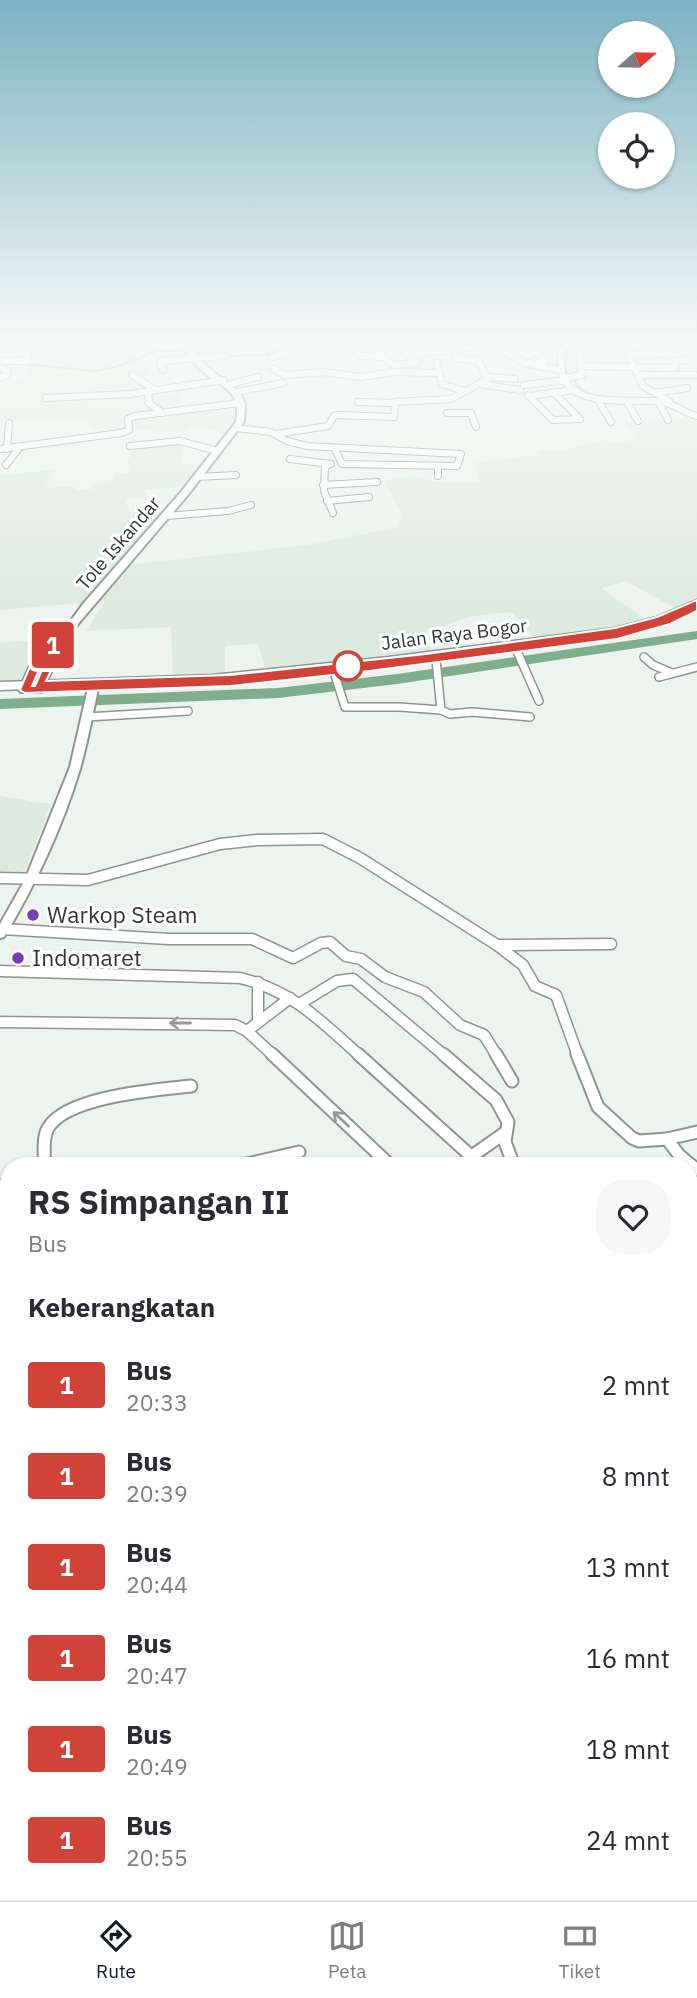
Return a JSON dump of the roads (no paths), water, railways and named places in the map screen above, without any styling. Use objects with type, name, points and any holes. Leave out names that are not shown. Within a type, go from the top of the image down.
[{"type":"highway","name":"Jalan Raya Bogor","points":[[92,689],[275,674],[563,639],[637,627],[697,603]]},
{"type":"highway","name":"Jalan Raya Bogor","points":[[0,688],[92,689],[222,683],[437,667],[633,632],[697,608]]},
{"type":"main road","name":"Tole Iskandar","points":[[32,687],[63,636],[166,516],[232,433]]},
{"type":"street","points":[[4,449],[122,433]]},
{"type":"street","points":[[267,433],[285,433]]},
{"type":"street","points":[[276,434],[290,442],[335,449],[461,454],[458,466],[405,468],[290,459]]},
{"type":"street","points":[[130,446],[166,442],[194,444],[199,448],[217,451]]},
{"type":"street","points":[[6,465],[20,447]]},
{"type":"street","points":[[335,449],[342,464]]},
{"type":"street","points":[[330,464],[325,467],[323,485],[333,513]]},
{"type":"street","points":[[438,466],[438,476]]},
{"type":"street","points":[[197,477],[236,475]]},
{"type":"street","points":[[323,485],[377,481]]},
{"type":"street","points":[[327,501],[369,498]]},
{"type":"street","points":[[166,516],[228,511],[251,505]]},
{"type":"street","points":[[517,653],[539,701]]},
{"type":"street","points":[[644,657],[653,665],[670,671]]},
{"type":"street","points":[[437,667],[441,710]]},
{"type":"street","points":[[659,677],[670,671],[697,667]]},
{"type":"street","points":[[335,675],[345,707],[441,710],[450,714],[472,712],[509,718],[530,717]]},
{"type":"street","points":[[92,689],[75,767],[31,880],[1,932],[151,936],[169,939],[252,939],[293,958],[321,943],[330,942],[346,956],[361,960],[385,976],[424,992],[460,1025],[484,1035],[490,1040],[497,1059],[512,1081]]},
{"type":"street","points":[[88,712],[188,711]]},
{"type":"street","points":[[0,878],[75,881],[103,878],[196,849],[236,842],[323,839],[360,858],[497,945],[523,965],[535,986],[556,995],[588,1083],[605,1115],[635,1140],[667,1139],[697,1132]]},
{"type":"street","points":[[497,945],[611,944]]},
{"type":"street","points":[[0,971],[231,976],[258,982],[295,1000],[472,1156],[506,1132]]},
{"type":"street","points":[[247,1031],[258,1021],[295,1000],[337,981],[354,979],[488,1092],[506,1116],[506,1149],[510,1157]]},
{"type":"street","points":[[258,982],[258,1021]]},
{"type":"street","points":[[0,1022],[213,1023],[235,1026],[247,1031],[381,1157]]},
{"type":"street","points":[[44,1157],[46,1130],[58,1115],[119,1096],[191,1086]]},
{"type":"street","points":[[667,1139],[682,1157]]},
{"type":"street","points":[[278,1157],[299,1152]]},
{"type":"waterway","points":[[0,704],[278,693],[397,679],[697,635]]},
{"type":"place","name":"Warkop Steam","points":[[33,915]]},
{"type":"place","name":"Indomaret","points":[[18,958]]}]
